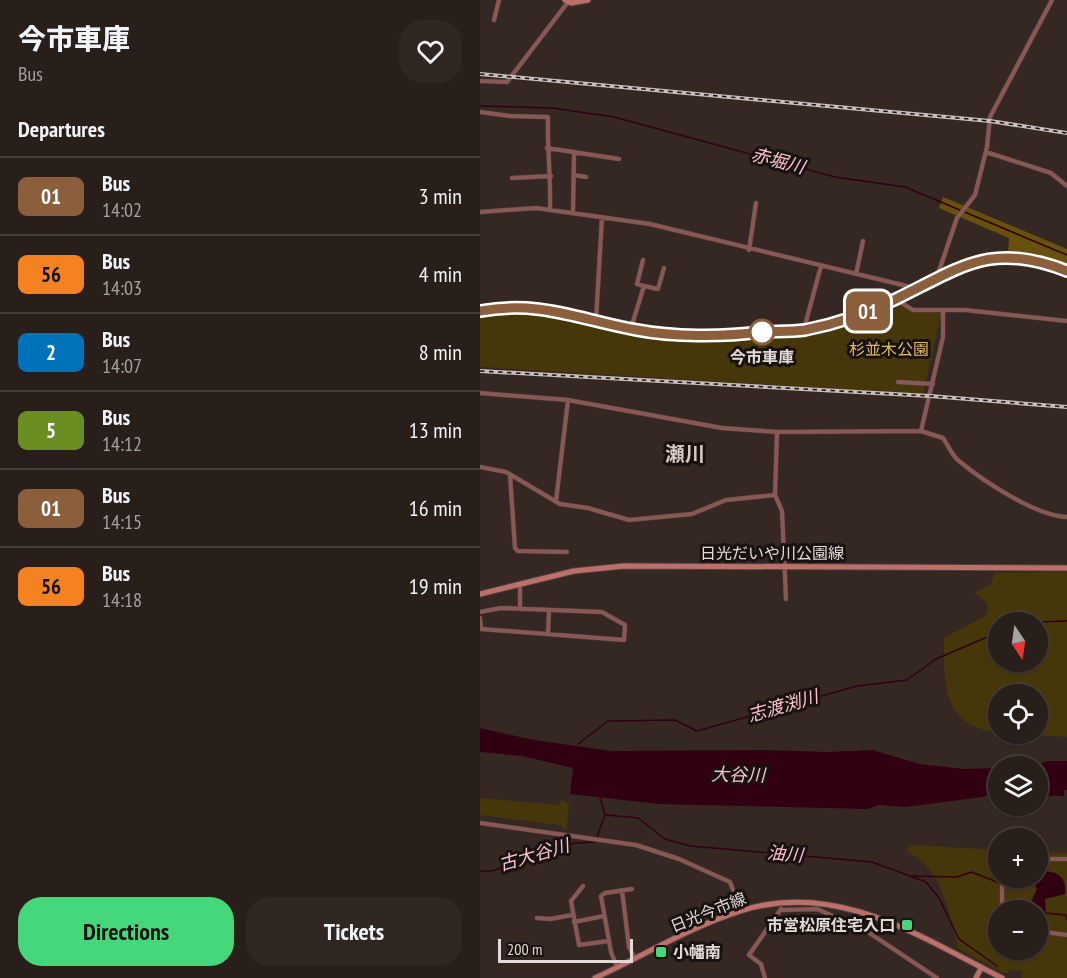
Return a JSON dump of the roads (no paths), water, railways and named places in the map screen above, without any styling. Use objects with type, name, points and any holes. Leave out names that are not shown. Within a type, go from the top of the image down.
[{"type":"highway","points":[[480,311],[535,308],[570,313],[631,329],[668,334],[754,334],[804,330],[857,315],[975,261],[1008,256],[1042,262],[1067,271]]},
{"type":"main road","points":[[567,1],[588,0]]},
{"type":"main road","name":"日光だいや川公園線","points":[[480,594],[574,571],[609,567],[1067,568]]},
{"type":"main road","name":"日光今市線","points":[[595,978],[741,911],[780,902],[823,902],[862,911],[1002,978]]},
{"type":"main road","points":[[976,978],[981,968]]},
{"type":"street","points":[[494,20],[499,0]]},
{"type":"street","points":[[937,278],[957,218],[975,195],[986,152],[990,117],[1052,0]]},
{"type":"street","points":[[480,81],[507,82],[567,1]]},
{"type":"street","points":[[480,112],[510,117],[548,117],[550,209]]},
{"type":"street","points":[[547,148],[619,159]]},
{"type":"street","points":[[573,213],[574,152]]},
{"type":"street","points":[[986,152],[1051,173],[1067,186]]},
{"type":"street","points":[[574,175],[586,177]]},
{"type":"street","points":[[512,178],[551,176]]},
{"type":"street","points":[[749,250],[756,203]]},
{"type":"street","points":[[480,212],[550,209],[671,228],[749,250],[915,289]]},
{"type":"street","points":[[596,320],[602,217]]},
{"type":"street","points":[[856,274],[863,241]]},
{"type":"street","points":[[643,260],[637,284],[658,289],[664,268]]},
{"type":"street","points":[[804,330],[821,266]]},
{"type":"street","points":[[631,329],[644,286]]},
{"type":"street","points":[[896,299],[913,310],[1048,317],[1067,321]]},
{"type":"street","points":[[921,431],[943,337],[943,310]]},
{"type":"street","points":[[898,382],[933,384]]},
{"type":"street","points":[[480,393],[568,400],[722,428],[777,432],[921,431],[943,438],[957,460],[1010,496],[1041,511],[1067,517]]},
{"type":"street","points":[[556,501],[568,400]]},
{"type":"street","points":[[777,432],[775,495],[782,511],[786,599]]},
{"type":"street","points":[[480,467],[510,474],[556,501],[629,520],[692,514],[726,500],[746,496],[775,495]]},
{"type":"street","points":[[510,474],[515,548],[518,551],[567,552]]},
{"type":"street","points":[[520,584],[520,609]]},
{"type":"street","points":[[480,612],[501,608],[602,612],[625,625],[624,640],[481,629],[480,618]]},
{"type":"street","points":[[548,634],[549,610]]},
{"type":"street","points":[[480,823],[636,844],[730,882],[741,911]]},
{"type":"street","points":[[1048,859],[1067,859]]},
{"type":"street","points":[[583,886],[571,901],[579,945],[609,941]]},
{"type":"street","points":[[618,968],[609,941],[602,894],[632,889]]},
{"type":"street","points":[[622,891],[629,947],[635,959]]},
{"type":"street","points":[[780,902],[782,910]]},
{"type":"street","points":[[782,910],[817,909],[865,930],[938,978]]},
{"type":"street","points":[[765,978],[761,964],[749,955],[782,910]]},
{"type":"street","points":[[537,918],[550,919],[573,915]]},
{"type":"street","points":[[574,921],[604,916]]},
{"type":"street","points":[[1048,932],[1067,935]]},
{"type":"water","name":"大谷川","points":[[480,728],[534,740],[612,751],[827,752],[873,750],[919,764],[964,769],[988,768],[988,795],[905,807],[878,805],[868,809],[659,804],[570,794],[573,768],[522,756],[480,752]]},
{"type":"water","points":[[1048,761],[1067,761],[1067,790],[1064,790],[1064,796],[1048,795]]},
{"type":"water","points":[[1048,872],[1052,872],[1062,879],[1065,894],[1045,900],[1032,900],[1037,889],[1048,888]]},
{"type":"waterway","name":"赤堀川","points":[[480,106],[552,108],[614,117],[835,177],[905,187],[1067,255]]},
{"type":"waterway","name":"志渡渕川","points":[[1048,622],[1067,621]]},
{"type":"waterway","name":"志渡渕川","points":[[578,744],[608,721],[675,720],[697,731],[857,686],[907,680],[936,659],[988,637]]},
{"type":"waterway","name":"油川","points":[[599,795],[605,814]]},
{"type":"waterway","name":"古大谷川","points":[[480,871],[492,871],[562,846],[595,842],[605,815]]},
{"type":"waterway","name":"油川","points":[[606,815],[638,818],[665,839],[690,846],[872,862],[926,882],[939,898],[959,939],[997,966]]},
{"type":"waterway","points":[[912,876],[957,877],[971,872],[988,878]]},
{"type":"waterway","points":[[1048,913],[1065,915],[1067,919]]},
{"type":"railway","points":[[480,74],[990,121],[1067,133]]},
{"type":"railway","points":[[480,371],[930,396],[1067,407]]},
{"type":"place","name":"今市車庫","points":[[762,332]]},
{"type":"place","name":"市営松原住宅入口","points":[[907,925]]},
{"type":"place","name":"小幡南","points":[[661,952]]},
{"type":"district","name":"瀬川","points":[[685,454]]},
{"type":"park label","name":"杉並木公園","points":[[889,349]]}]
